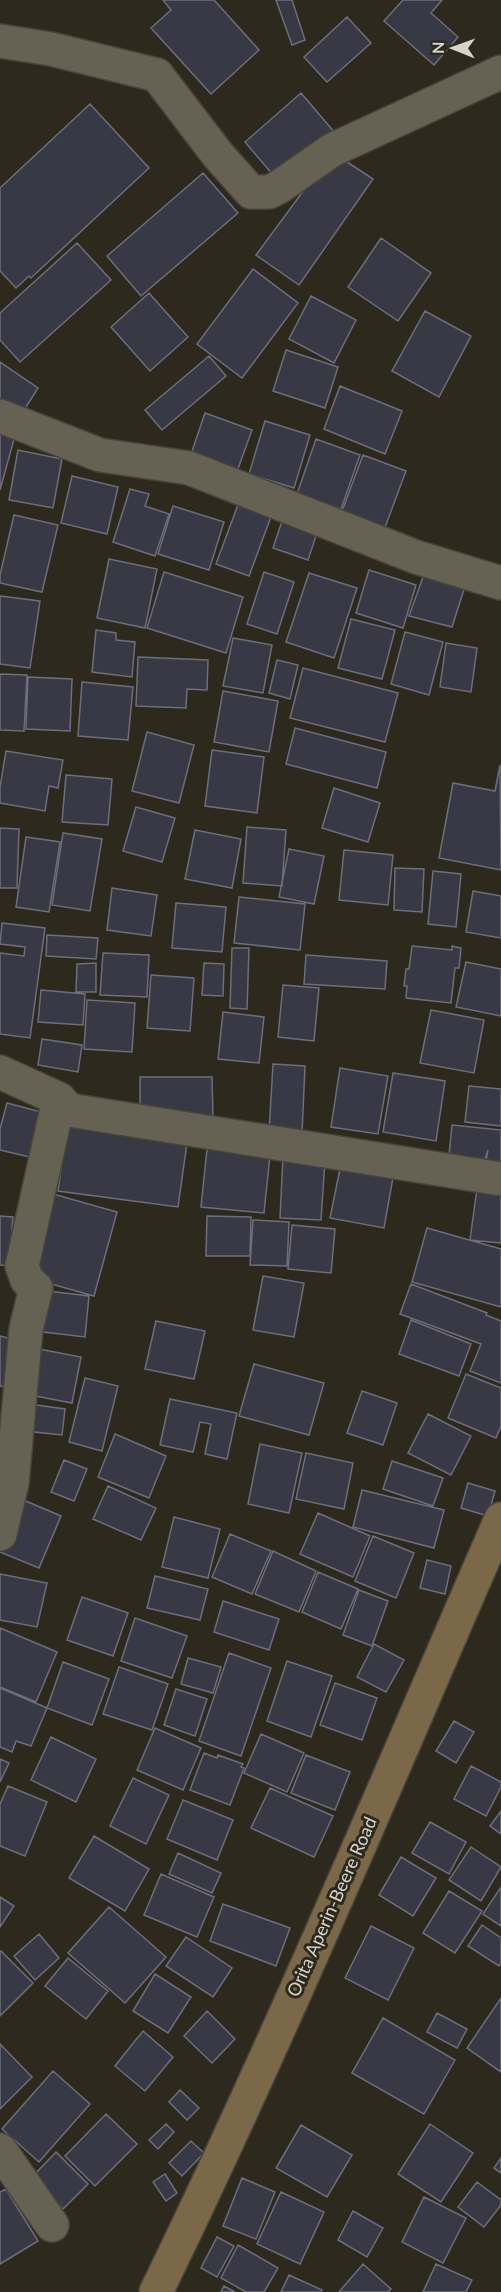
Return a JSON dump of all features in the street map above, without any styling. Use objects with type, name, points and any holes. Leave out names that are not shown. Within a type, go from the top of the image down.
[{"type":"main road","name":"Orita Aperin-Beere Road","points":[[156,2292],[215,2171],[324,1928],[501,1519]]},
{"type":"street","points":[[0,42],[51,49],[157,75],[218,155],[251,192],[269,192],[332,150],[501,72]]},
{"type":"street","points":[[0,416],[100,455],[189,468],[416,556],[501,583]]},
{"type":"street","points":[[0,1072],[59,1099],[69,1110],[501,1179]]},
{"type":"street","points":[[0,1534],[12,1483],[26,1329],[36,1288],[27,1280],[22,1266],[59,1099]]},
{"type":"street","points":[[0,2150],[52,2225]]},
{"type":"building","points":[[163,0],[214,0],[259,50],[211,94],[151,28],[171,10]]},
{"type":"building","points":[[276,0],[292,0],[305,40],[292,45]]},
{"type":"building","points":[[403,0],[442,0],[431,13],[458,37],[434,65],[384,21]]},
{"type":"building","points":[[347,17],[371,43],[327,82],[304,57]]},
{"type":"building","points":[[301,93],[335,133],[279,182],[245,142]]},
{"type":"building","points":[[90,104],[149,168],[31,278],[29,276],[16,288],[0,271],[0,188]]},
{"type":"building","points":[[332,152],[373,179],[299,285],[256,255]]},
{"type":"building","points":[[203,173],[238,213],[141,296],[107,256]]},
{"type":"building","points":[[381,238],[431,273],[398,321],[348,287]]},
{"type":"building","points":[[77,243],[111,280],[20,362],[0,340],[0,313]]},
{"type":"building","points":[[253,269],[298,303],[242,378],[197,344]]},
{"type":"building","points":[[149,293],[188,337],[150,371],[111,327]]},
{"type":"building","points":[[311,296],[356,320],[334,363],[289,339]]},
{"type":"building","points":[[425,311],[471,336],[439,397],[392,371]]},
{"type":"building","points":[[286,350],[338,367],[325,408],[273,391]]},
{"type":"building","points":[[209,356],[226,376],[162,430],[145,410]]},
{"type":"building","points":[[0,362],[38,388],[21,415],[0,401]]},
{"type":"building","points":[[340,386],[402,411],[385,454],[324,429]]},
{"type":"building","points":[[205,413],[252,430],[235,477],[189,460]]},
{"type":"building","points":[[265,421],[310,435],[294,488],[249,474]]},
{"type":"building","points":[[0,427],[16,432],[0,490]]},
{"type":"building","points":[[316,439],[360,455],[341,509],[297,494]]},
{"type":"building","points":[[18,450],[62,459],[53,508],[9,500]]},
{"type":"building","points":[[363,455],[406,471],[384,530],[341,514]]},
{"type":"building","points":[[72,476],[118,487],[107,534],[61,523]]},
{"type":"building","points":[[130,489],[149,494],[145,506],[169,514],[155,556],[113,542]]},
{"type":"building","points":[[239,502],[272,514],[249,576],[216,564]]},
{"type":"building","points":[[173,506],[224,522],[209,570],[158,554]]},
{"type":"building","points":[[285,512],[320,524],[308,560],[273,548]]},
{"type":"building","points":[[14,515],[58,525],[42,592],[0,583]]},
{"type":"building","points":[[109,559],[157,569],[145,628],[97,618]]},
{"type":"building","points":[[427,566],[467,580],[452,627],[409,616]]},
{"type":"building","points":[[369,570],[416,585],[403,628],[356,613]]},
{"type":"building","points":[[164,572],[243,597],[226,653],[147,628]]},
{"type":"building","points":[[264,572],[294,582],[277,634],[247,624]]},
{"type":"building","points":[[309,573],[357,588],[334,658],[286,642]]},
{"type":"building","points":[[0,596],[40,601],[30,668],[0,664]]},
{"type":"building","points":[[351,619],[395,630],[382,679],[338,668]]},
{"type":"building","points":[[96,630],[116,633],[116,640],[135,642],[132,677],[92,672]]},
{"type":"building","points":[[405,632],[443,642],[429,695],[391,684]]},
{"type":"building","points":[[233,638],[272,645],[263,693],[223,686]]},
{"type":"building","points":[[446,643],[477,648],[471,692],[440,687]]},
{"type":"building","points":[[138,657],[208,660],[207,690],[187,689],[186,708],[136,706]]},
{"type":"building","points":[[277,660],[298,665],[290,699],[269,693]]},
{"type":"building","points":[[303,668],[398,693],[385,742],[290,718]]},
{"type":"building","points":[[0,674],[27,675],[24,731],[0,730]]},
{"type":"building","points":[[28,677],[72,679],[70,731],[26,729]]},
{"type":"building","points":[[82,682],[133,687],[128,740],[78,736]]},
{"type":"building","points":[[223,691],[278,701],[269,752],[214,742]]},
{"type":"building","points":[[295,728],[386,752],[377,788],[286,764]]},
{"type":"building","points":[[147,732],[194,745],[179,803],[132,791]]},
{"type":"building","points":[[212,750],[264,757],[257,813],[205,806]]},
{"type":"building","points":[[6,751],[63,760],[58,788],[49,786],[45,811],[0,803],[0,787]]},
{"type":"building","points":[[500,765],[501,870],[439,858],[453,783],[495,791]]},
{"type":"building","points":[[66,775],[112,779],[108,825],[62,822]]},
{"type":"building","points":[[334,788],[380,803],[368,842],[322,828]]},
{"type":"building","points":[[136,807],[175,818],[162,862],[123,851]]},
{"type":"building","points":[[247,827],[286,830],[282,886],[243,883]]},
{"type":"building","points":[[0,828],[19,829],[17,888],[0,888]]},
{"type":"building","points":[[195,830],[241,839],[232,888],[185,879]]},
{"type":"building","points":[[63,833],[102,839],[90,911],[52,905]]},
{"type":"building","points":[[26,837],[60,842],[49,912],[16,907]]},
{"type":"building","points":[[289,849],[324,856],[314,904],[279,897]]},
{"type":"building","points":[[344,850],[393,855],[388,905],[339,900]]},
{"type":"building","points":[[395,868],[424,869],[422,912],[394,910]]},
{"type":"building","points":[[433,871],[461,874],[456,927],[428,924]]},
{"type":"building","points":[[112,888],[157,895],[151,936],[107,930]]},
{"type":"building","points":[[473,891],[501,896],[501,938],[466,932]]},
{"type":"building","points":[[239,897],[305,904],[300,950],[234,943]]},
{"type":"building","points":[[176,903],[226,907],[222,952],[172,948]]},
{"type":"building","points":[[2,923],[45,928],[30,1038],[0,1034],[0,953],[24,956],[25,947],[0,944]]},
{"type":"building","points":[[47,935],[98,938],[96,959],[46,956]]},
{"type":"building","points":[[412,946],[452,950],[452,946],[461,948],[459,968],[455,968],[451,1003],[406,998],[407,986],[404,986]]},
{"type":"building","points":[[232,948],[249,948],[247,1009],[230,1008]]},
{"type":"building","points":[[103,953],[149,955],[147,997],[100,995]]},
{"type":"building","points":[[306,955],[387,961],[385,989],[304,984]]},
{"type":"building","points":[[466,962],[501,969],[501,1016],[456,1007]]},
{"type":"building","points":[[96,963],[96,992],[76,992],[77,964]]},
{"type":"building","points":[[204,963],[224,964],[223,996],[202,995]]},
{"type":"building","points":[[151,975],[194,978],[190,1031],[147,1028]]},
{"type":"building","points":[[283,985],[319,988],[314,1041],[278,1037]]},
{"type":"building","points":[[41,990],[85,994],[83,1025],[38,1022]]},
{"type":"building","points":[[87,1000],[135,1003],[132,1052],[84,1049]]},
{"type":"building","points":[[431,1010],[484,1020],[474,1073],[420,1063]]},
{"type":"building","points":[[223,1012],[264,1017],[259,1063],[218,1059]]},
{"type":"building","points":[[42,1039],[82,1045],[78,1072],[38,1065]]},
{"type":"building","points":[[273,1064],[305,1066],[302,1134],[269,1132]]},
{"type":"building","points":[[340,1068],[388,1076],[378,1134],[331,1127]]},
{"type":"building","points":[[393,1073],[445,1081],[436,1141],[383,1132]]},
{"type":"building","points":[[140,1077],[212,1077],[213,1117],[140,1118]]},
{"type":"building","points":[[469,1086],[501,1089],[501,1126],[465,1122]]},
{"type":"building","points":[[7,1103],[49,1114],[38,1159],[0,1150],[0,1129]]},
{"type":"building","points":[[452,1125],[501,1130],[501,1162],[486,1161],[488,1150],[485,1159],[449,1155]]},
{"type":"building","points":[[67,1127],[187,1143],[178,1207],[58,1191]]},
{"type":"building","points":[[207,1149],[270,1155],[264,1213],[201,1207]]},
{"type":"building","points":[[283,1157],[325,1160],[321,1220],[280,1218]]},
{"type":"building","points":[[341,1164],[394,1172],[384,1228],[330,1218]]},
{"type":"building","points":[[478,1181],[501,1183],[501,1243],[470,1240]]},
{"type":"building","points":[[53,1194],[117,1212],[94,1296],[30,1278]]},
{"type":"building","points":[[0,1216],[13,1217],[9,1266],[0,1265]]},
{"type":"building","points":[[207,1216],[251,1217],[250,1256],[206,1256]]},
{"type":"building","points":[[253,1220],[289,1222],[287,1266],[250,1265]]},
{"type":"building","points":[[292,1225],[335,1229],[331,1273],[288,1269]]},
{"type":"building","points":[[427,1228],[501,1249],[501,1307],[412,1282]]},
{"type":"building","points":[[263,1276],[304,1283],[294,1337],[253,1330]]},
{"type":"building","points":[[411,1284],[487,1313],[486,1315],[501,1321],[501,1383],[470,1371],[481,1344],[400,1314]]},
{"type":"building","points":[[39,1290],[89,1296],[85,1337],[35,1331]]},
{"type":"building","points":[[411,1320],[471,1344],[459,1376],[399,1354]]},
{"type":"building","points":[[156,1321],[205,1331],[194,1379],[145,1369]]},
{"type":"building","points":[[0,1336],[24,1342],[12,1389],[0,1386]]},
{"type":"building","points":[[39,1349],[81,1357],[72,1403],[30,1395]]},
{"type":"building","points":[[254,1364],[324,1383],[309,1435],[239,1416]]},
{"type":"building","points":[[466,1374],[501,1388],[501,1426],[496,1438],[448,1418]]},
{"type":"building","points":[[85,1378],[118,1386],[102,1451],[69,1442]]},
{"type":"building","points":[[362,1391],[397,1403],[383,1445],[347,1433]]},
{"type":"building","points":[[170,1399],[237,1413],[227,1459],[205,1454],[211,1424],[200,1422],[193,1452],[160,1445]]},
{"type":"building","points":[[29,1404],[65,1409],[62,1435],[25,1431]]},
{"type":"building","points":[[428,1414],[471,1436],[451,1475],[408,1453]]},
{"type":"building","points":[[115,1434],[166,1456],[149,1498],[98,1477]]},
{"type":"building","points":[[260,1444],[302,1453],[289,1513],[248,1504]]},
{"type":"building","points":[[306,1453],[353,1463],[344,1509],[296,1499]]},
{"type":"building","points":[[64,1460],[87,1469],[74,1501],[51,1492]]},
{"type":"building","points":[[392,1461],[443,1478],[433,1506],[383,1489]]},
{"type":"building","points":[[468,1483],[495,1491],[488,1516],[461,1508]]},
{"type":"building","points":[[108,1486],[156,1508],[141,1540],[93,1519]]},
{"type":"building","points":[[362,1490],[444,1510],[434,1548],[353,1527]]},
{"type":"building","points":[[21,1499],[61,1516],[39,1568],[0,1552]]},
{"type":"building","points":[[318,1513],[370,1536],[353,1577],[300,1554]]},
{"type":"building","points":[[174,1517],[220,1529],[208,1578],[162,1567]]},
{"type":"building","points":[[230,1534],[271,1551],[252,1594],[212,1577]]},
{"type":"building","points":[[373,1536],[414,1553],[396,1598],[355,1581]]},
{"type":"building","points":[[273,1551],[316,1571],[299,1612],[255,1594]]},
{"type":"building","points":[[427,1560],[451,1566],[445,1594],[420,1588]]},
{"type":"building","points":[[318,1572],[358,1589],[341,1629],[302,1612]]},
{"type":"building","points":[[0,1574],[47,1583],[37,1627],[0,1620]]},
{"type":"building","points":[[155,1576],[208,1589],[200,1620],[147,1608]]},
{"type":"building","points":[[359,1590],[388,1601],[372,1646],[343,1635]]},
{"type":"building","points":[[82,1597],[128,1613],[113,1656],[67,1640]]},
{"type":"building","points":[[223,1601],[279,1619],[269,1650],[214,1632]]},
{"type":"building","points":[[135,1618],[187,1636],[172,1678],[121,1661]]},
{"type":"building","points":[[0,1628],[57,1652],[36,1702],[0,1687]]},
{"type":"building","points":[[374,1644],[404,1660],[386,1692],[357,1677]]},
{"type":"building","points":[[229,1653],[271,1668],[241,1756],[199,1741]]},
{"type":"building","points":[[188,1658],[221,1667],[213,1693],[181,1684]]},
{"type":"building","points":[[287,1661],[332,1676],[311,1737],[267,1721]]},
{"type":"building","points":[[63,1662],[109,1679],[92,1725],[47,1708]]},
{"type":"building","points":[[119,1667],[168,1684],[152,1730],[103,1714]]},
{"type":"building","points":[[335,1683],[377,1698],[362,1740],[320,1725]]},
{"type":"building","points":[[0,1688],[47,1708],[31,1746],[16,1741],[12,1752],[0,1747]]},
{"type":"building","points":[[176,1689],[207,1699],[195,1736],[164,1725]]},
{"type":"building","points":[[454,1721],[474,1732],[456,1763],[436,1751]]},
{"type":"building","points":[[155,1728],[201,1748],[183,1790],[137,1770]]},
{"type":"building","points":[[261,1734],[304,1753],[287,1792],[244,1773]]},
{"type":"building","points":[[51,1737],[96,1759],[76,1802],[31,1780]]},
{"type":"building","points":[[204,1753],[217,1758],[218,1755],[243,1764],[241,1767],[244,1768],[230,1805],[190,1790]]},
{"type":"building","points":[[306,1755],[350,1772],[335,1810],[291,1793]]},
{"type":"building","points":[[0,1759],[9,1763],[0,1782]]},
{"type":"building","points":[[471,1766],[501,1782],[501,1787],[486,1816],[454,1799]]},
{"type":"building","points":[[133,1778],[169,1795],[146,1844],[110,1826]]},
{"type":"building","points":[[8,1786],[47,1802],[25,1856],[0,1846],[0,1804]]},
{"type":"building","points":[[270,1788],[333,1816],[314,1857],[251,1828]]},
{"type":"building","points":[[183,1800],[233,1820],[217,1860],[167,1839]]},
{"type":"building","points":[[501,1811],[501,1834],[490,1826]]},
{"type":"building","points":[[430,1822],[466,1842],[449,1874],[412,1853]]},
{"type":"building","points":[[94,1836],[149,1869],[125,1911],[69,1878]]},
{"type":"building","points":[[471,1847],[501,1867],[481,1901],[449,1880]]},
{"type":"building","points":[[178,1853],[221,1873],[212,1893],[169,1874]]},
{"type":"building","points":[[401,1857],[436,1878],[413,1916],[379,1895]]},
{"type":"building","points":[[161,1874],[214,1897],[197,1937],[144,1915]]},
{"type":"building","points":[[501,1887],[501,1926],[483,1914]]},
{"type":"building","points":[[449,1891],[482,1911],[455,1953],[423,1933]]},
{"type":"building","points":[[0,1897],[14,1906],[0,1927]]},
{"type":"building","points":[[223,1904],[290,1928],[276,1966],[210,1941]]},
{"type":"building","points":[[109,1907],[166,1957],[125,2003],[68,1953]]},
{"type":"building","points":[[482,1925],[501,1938],[499,1966],[468,1946]]},
{"type":"building","points":[[371,1926],[414,1948],[388,2000],[345,1978]]},
{"type":"building","points":[[39,1934],[59,1958],[35,1980],[14,1956]]},
{"type":"building","points":[[186,1937],[232,1968],[213,1997],[166,1966]]},
{"type":"building","points":[[0,1952],[33,1983],[0,2016]]},
{"type":"building","points":[[68,1958],[108,1991],[86,2019],[45,1986]]},
{"type":"building","points":[[155,1974],[191,1997],[168,2033],[133,2011]]},
{"type":"building","points":[[501,1998],[501,2072],[467,2048]]},
{"type":"building","points":[[207,2011],[235,2039],[212,2063],[184,2036]]},
{"type":"building","points":[[437,2013],[467,2029],[457,2048],[427,2032]]},
{"type":"building","points":[[383,2018],[455,2060],[424,2114],[352,2073]]},
{"type":"building","points":[[143,2031],[173,2057],[145,2091],[115,2066]]},
{"type":"building","points":[[0,2044],[32,2077],[0,2109]]},
{"type":"building","points":[[53,2071],[90,2104],[39,2162],[2,2129]]},
{"type":"building","points":[[180,2090],[199,2108],[187,2120],[169,2102]]},
{"type":"building","points":[[106,2114],[137,2144],[95,2186],[65,2156]]},
{"type":"building","points":[[166,2124],[174,2132],[158,2149],[149,2140]]},
{"type":"building","points":[[430,2124],[473,2153],[441,2202],[398,2174]]},
{"type":"building","points":[[301,2125],[352,2155],[327,2197],[276,2168]]},
{"type":"building","points":[[191,2141],[204,2153],[182,2176],[169,2163]]},
{"type":"building","points":[[56,2152],[88,2184],[63,2209],[32,2177]]},
{"type":"building","points":[[501,2158],[501,2173],[494,2168]]},
{"type":"building","points":[[165,2174],[177,2193],[166,2201],[153,2182]]},
{"type":"building","points":[[242,2178],[275,2192],[256,2239],[223,2226]]},
{"type":"building","points":[[477,2182],[501,2200],[501,2205],[484,2227],[458,2207]]},
{"type":"building","points":[[6,2189],[38,2241],[0,2264],[0,2192]]},
{"type":"building","points":[[281,2192],[324,2212],[300,2264],[257,2244]]},
{"type":"building","points":[[424,2197],[466,2218],[443,2263],[402,2242]]},
{"type":"building","points":[[353,2211],[383,2228],[367,2257],[338,2240]]},
{"type":"building","points":[[217,2237],[234,2246],[217,2277],[201,2268]]},
{"type":"building","points":[[238,2245],[278,2268],[264,2292],[246,2292],[221,2278]]},
{"type":"building","points":[[363,2264],[391,2289],[388,2292],[339,2292]]},
{"type":"building","points":[[436,2264],[472,2280],[466,2292],[423,2292]]},
{"type":"building","points":[[289,2275],[322,2290],[321,2292],[281,2292]]},
{"type":"building","points":[[224,2286],[235,2292],[221,2292]]}]
